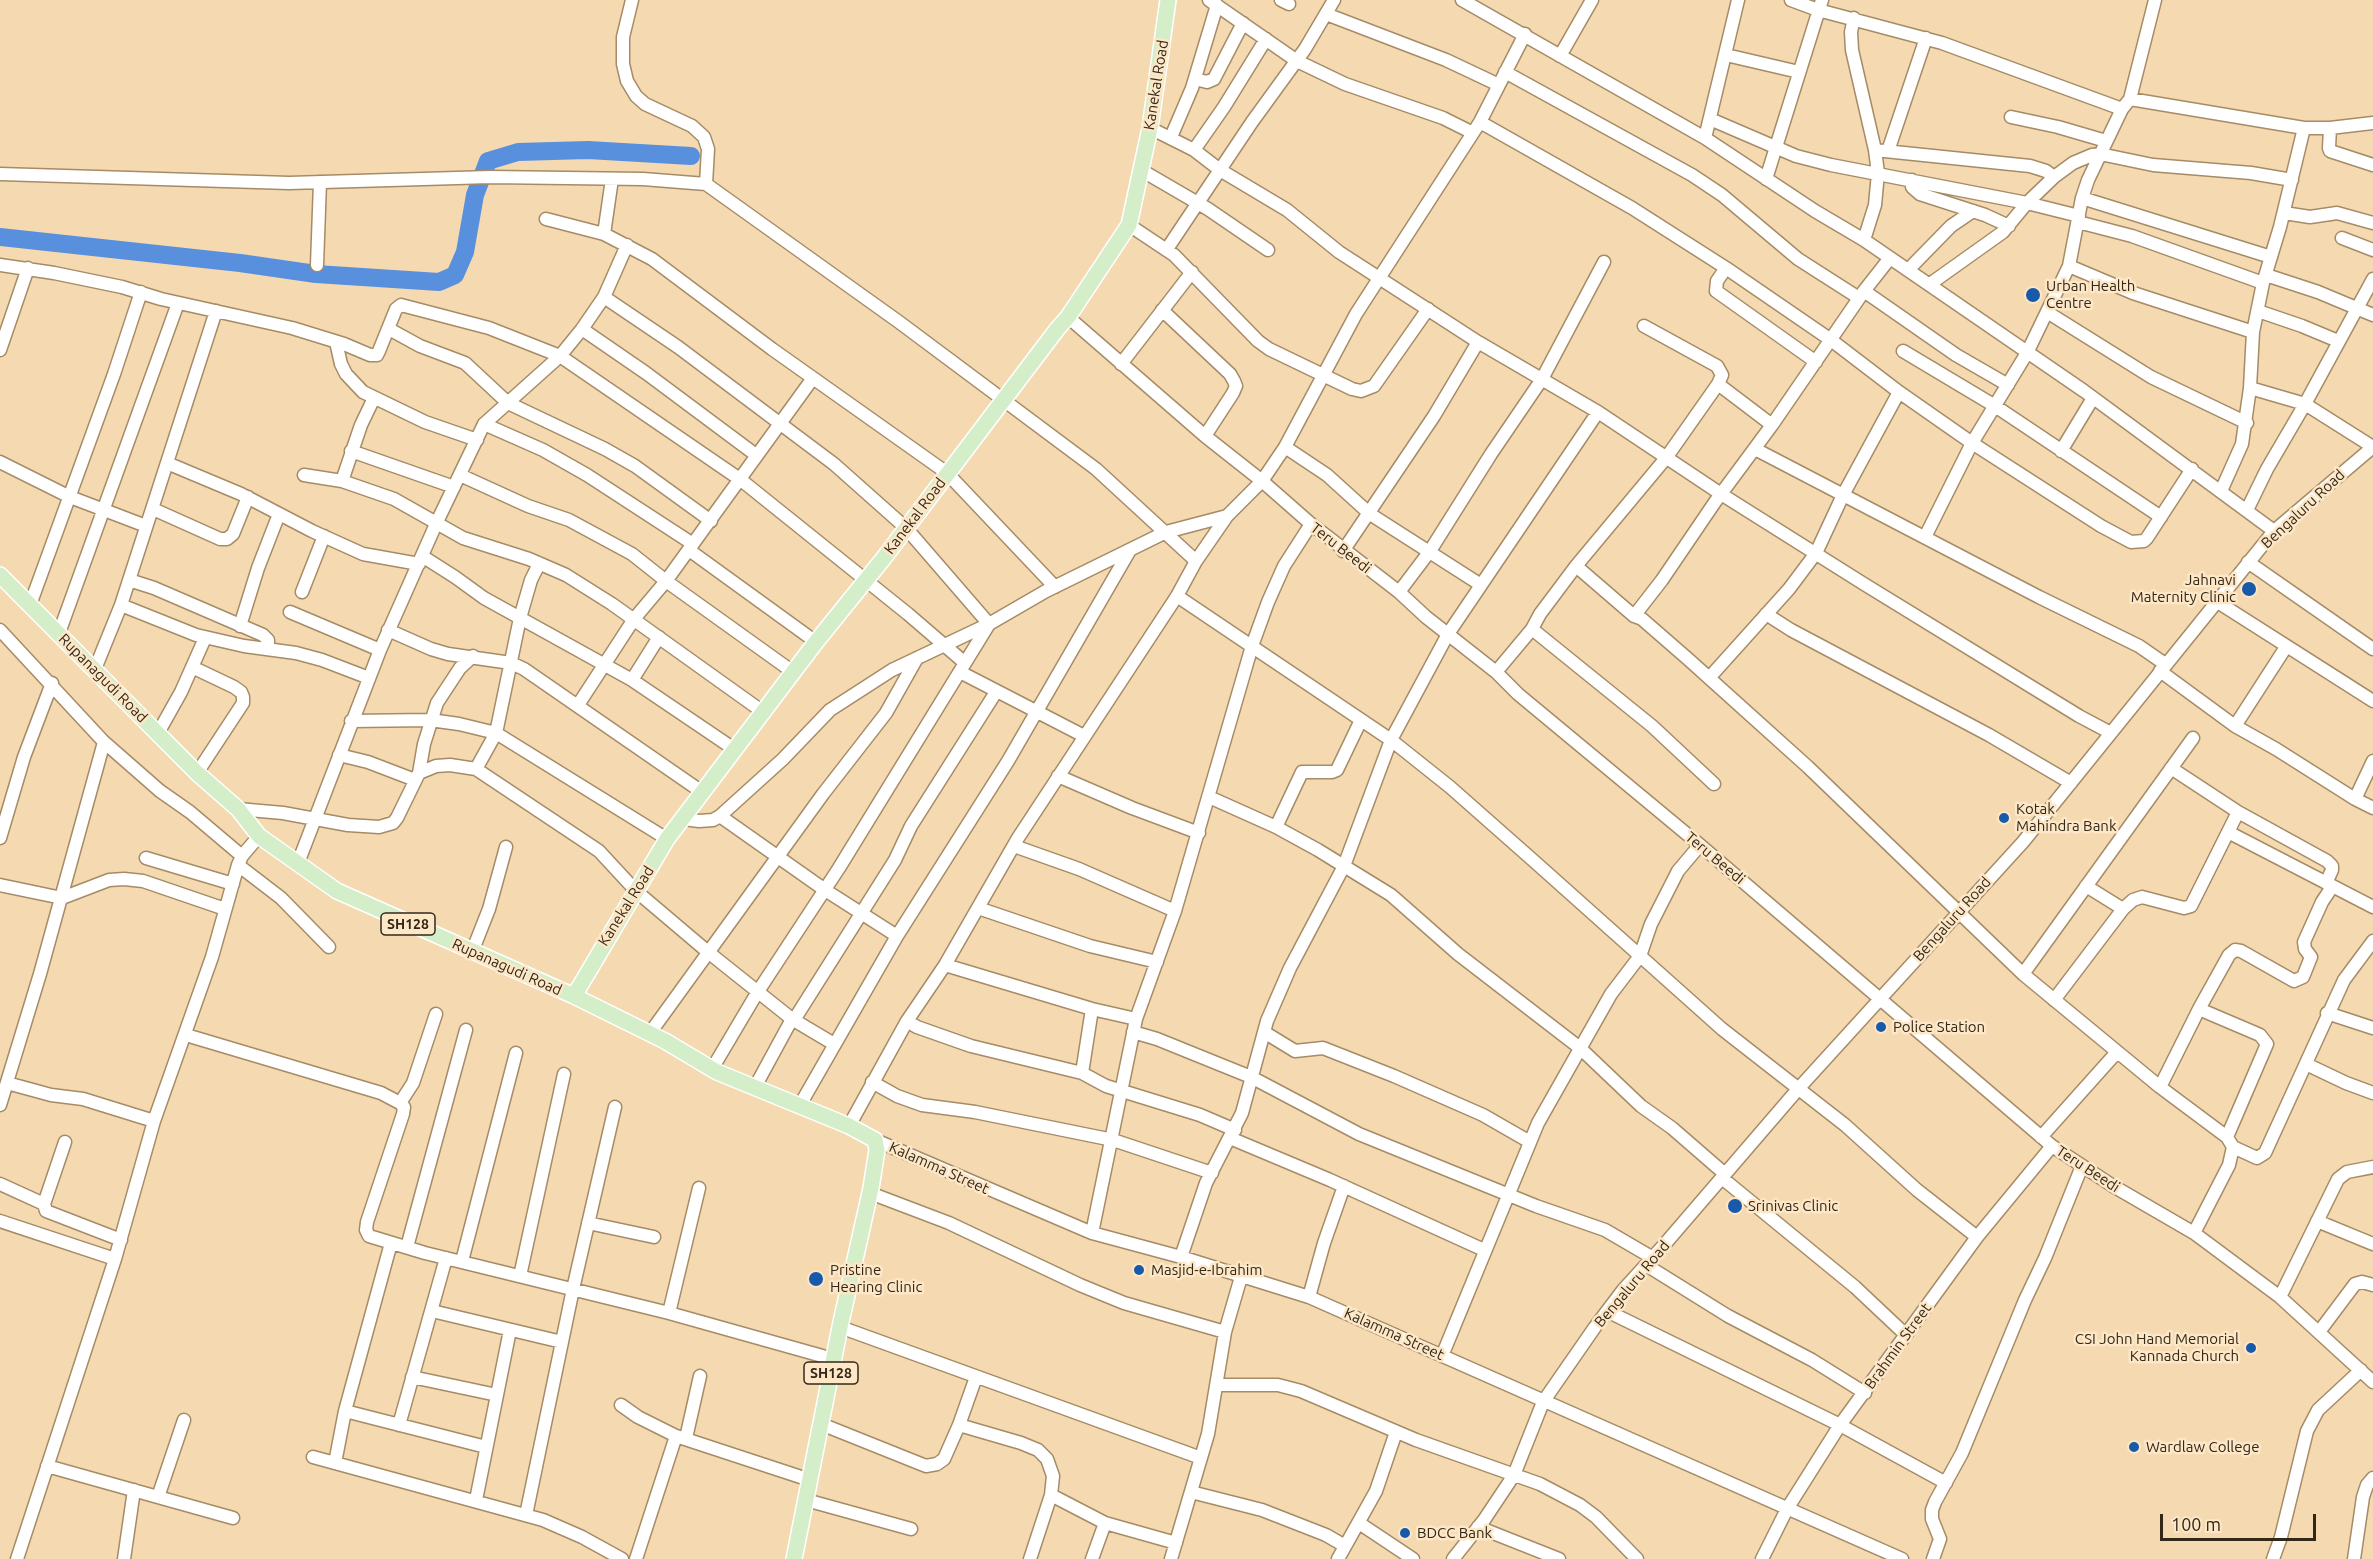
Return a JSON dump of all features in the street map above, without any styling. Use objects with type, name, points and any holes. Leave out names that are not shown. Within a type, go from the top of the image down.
[{"type":"main road","name":"Kanekal Road","points":[[574,996],[668,838],[816,642],[1068,317],[1129,225],[1150,128],[1168,0]]},
{"type":"main road","name":"Rupanagudi Road","points":[[0,575],[197,773],[238,809],[259,836],[336,891],[574,996],[650,1033],[712,1069],[849,1126],[875,1140]]},
{"type":"main road","name":"SH128","points":[[794,1559],[833,1359],[870,1191],[877,1150],[875,1140]]},
{"type":"street","points":[[632,0],[623,37],[623,64],[627,81],[636,96],[645,104],[692,126],[704,136],[708,149],[706,184]]},
{"type":"street","points":[[1167,249],[1297,61],[1334,0]]},
{"type":"street","points":[[1462,0],[1705,138],[1815,212],[1864,240],[2093,398],[2274,531]]},
{"type":"street","points":[[1560,56],[1592,0]]},
{"type":"street","points":[[1705,138],[1738,0]]},
{"type":"street","points":[[1791,0],[1820,5],[1854,18],[1926,38],[2126,104],[2304,128],[2330,128],[2373,123]]},
{"type":"street","points":[[1925,537],[1972,443],[2027,353],[2069,266],[2082,198],[2106,141],[2126,104],[2155,0]]},
{"type":"street","points":[[1171,137],[1195,79],[1213,3],[1297,61],[1345,84],[1476,127],[1632,208],[1726,268],[1831,340],[1899,392],[1972,443],[2101,526],[2131,542],[2144,541],[2192,469]]},
{"type":"street","points":[[1766,179],[1820,5]]},
{"type":"street","points":[[1326,14],[1446,60],[1498,84]]},
{"type":"street","points":[[1854,18],[1851,32],[1852,50],[1881,151]]},
{"type":"street","points":[[1195,79],[1207,82],[1214,79],[1243,23]]},
{"type":"street","points":[[849,1126],[907,1021],[945,964],[1014,846],[1177,596],[1196,561],[1227,516],[1262,481],[1285,447],[1321,376],[1476,127],[1525,34]]},
{"type":"street","points":[[1864,240],[1875,205],[1881,151],[1926,38]]},
{"type":"street","points":[[1194,150],[1266,39]]},
{"type":"street","points":[[1726,55],[1799,72]]},
{"type":"street","points":[[1505,72],[1692,175],[1722,195],[1798,259],[2008,385]]},
{"type":"street","points":[[2011,117],[2058,127],[2106,141]]},
{"type":"street","points":[[1710,119],[1796,156],[1831,165],[2027,203],[2357,307],[2373,315]]},
{"type":"street","points":[[1150,128],[1194,150],[1220,171],[1287,210],[1339,252],[1478,342],[1598,412],[1721,494],[2079,716],[2111,733]]},
{"type":"street","points":[[2221,491],[2242,444],[2247,423],[2253,332],[2304,128]]},
{"type":"street","points":[[2330,128],[2330,151],[2373,165]]},
{"type":"street","points":[[1881,151],[2030,166],[2040,168],[2054,177]]},
{"type":"street","points":[[1930,284],[2009,226],[2027,203],[2054,177],[2084,158],[2100,154],[2153,165],[2251,173],[2292,180]]},
{"type":"street","points":[[1141,170],[1198,203],[1268,250]]},
{"type":"street","points":[[0,174],[320,182],[489,177],[612,179],[706,184],[898,322],[1096,469],[1196,561]]},
{"type":"street","points":[[604,234],[612,179]]},
{"type":"street","points":[[1912,180],[1912,187],[1915,191],[2009,226]]},
{"type":"street","points":[[317,265],[320,182]]},
{"type":"street","points":[[2082,198],[2271,257]]},
{"type":"street","points":[[1908,270],[1951,226],[1973,211]]},
{"type":"street","points":[[2284,213],[2310,217],[2337,213],[2349,214],[2373,223]]},
{"type":"street","points":[[546,219],[604,234],[652,259],[947,473],[1055,587]]},
{"type":"street","points":[[1129,225],[1167,249],[1258,341],[1269,349],[1321,376],[1361,391],[1374,386],[1428,309]]},
{"type":"street","points":[[2342,238],[2373,250]]},
{"type":"street","points":[[298,863],[388,630],[484,424],[560,356],[582,329],[604,297],[627,245]]},
{"type":"street","points":[[1634,616],[1772,425],[1861,295],[1890,258]]},
{"type":"street","points":[[1399,592],[1430,551],[1491,454],[1542,380],[1580,303],[1604,262]]},
{"type":"street","points":[[0,265],[28,268],[141,292],[178,303],[292,328],[374,356],[380,351],[396,309],[401,305],[489,328],[560,356],[741,480],[866,580],[943,645],[963,667],[996,692],[1084,736]]},
{"type":"street","points":[[2069,266],[2133,293],[2253,332]]},
{"type":"street","points":[[1,345],[5,318],[28,268]]},
{"type":"street","points":[[1726,268],[1717,281],[1716,291],[1816,362]]},
{"type":"street","points":[[1121,364],[1192,272]]},
{"type":"street","points":[[2247,510],[2266,469],[2305,404],[2373,279]]},
{"type":"street","points":[[30,605],[114,374],[141,292]]},
{"type":"street","points":[[604,297],[678,347],[834,464],[906,528],[989,624]]},
{"type":"street","points":[[59,633],[178,303]]},
{"type":"street","points":[[1162,310],[1230,374],[1236,386],[1205,436]]},
{"type":"street","points":[[95,669],[121,605],[216,311]]},
{"type":"street","points":[[2258,311],[2338,341]]},
{"type":"street","points":[[2047,312],[2151,377],[2247,423]]},
{"type":"street","name":"Teru Beedi","points":[[1068,317],[1311,524],[1399,592],[1496,672],[2052,1146],[2194,1233],[2280,1297],[2373,1382]]},
{"type":"street","points":[[1496,672],[1532,629],[1540,614],[1576,566],[1666,458],[1722,375],[1717,366],[1644,326]]},
{"type":"street","points":[[389,329],[420,346],[465,363],[508,403],[615,454],[711,521]]},
{"type":"street","points":[[582,329],[646,373],[756,455]]},
{"type":"street","points":[[336,342],[346,374],[363,392],[425,422],[477,440]]},
{"type":"street","points":[[1344,551],[1434,416],[1478,342]]},
{"type":"street","points":[[1903,351],[1995,406],[2161,517]]},
{"type":"street","points":[[578,705],[634,619],[711,521],[813,378]]},
{"type":"street","points":[[1718,384],[1772,425]]},
{"type":"street","points":[[2250,388],[2305,404],[2373,447]]},
{"type":"street","points":[[1709,678],[1790,590],[1816,553],[1899,392]]},
{"type":"street","points":[[342,481],[351,451],[374,398]]},
{"type":"street","points":[[2061,451],[2093,398]]},
{"type":"street","points":[[1181,1257],[1200,1200],[1242,1113],[1264,1032],[1290,968],[1344,866],[1391,740],[1448,634],[1598,412]]},
{"type":"street","points":[[484,424],[543,450],[587,475],[691,547],[816,642]]},
{"type":"street","points":[[1285,447],[1327,475],[1370,514],[1481,585]]},
{"type":"street","name":"Bengaluru Road","points":[[1453,1559],[1514,1474],[1543,1402],[1607,1311],[1799,1088],[2023,842],[2274,531],[2373,447]]},
{"type":"street","points":[[1755,449],[2039,597],[2139,646],[2235,726],[2276,748],[2355,799],[2373,808]]},
{"type":"street","points":[[351,451],[454,487]]},
{"type":"street","points":[[0,462],[70,496],[146,526]]},
{"type":"street","points":[[167,463],[201,476],[363,554],[420,560],[455,577],[484,598],[632,681],[734,749]]},
{"type":"street","points":[[304,475],[342,481],[394,499],[463,538],[566,574],[634,619],[763,712]]},
{"type":"street","points":[[460,475],[528,506],[569,520],[615,543],[793,672]]},
{"type":"street","points":[[153,508],[220,539],[227,539],[233,534],[248,498]]},
{"type":"street","points":[[240,626],[258,567],[279,514]]},
{"type":"street","points":[[684,819],[713,820],[720,816],[783,759],[830,710],[892,670],[989,624],[1055,587],[1166,532],[1227,516]]},
{"type":"street","points":[[1092,1233],[1123,1092],[1133,1032],[1175,911],[1252,646],[1284,566],[1311,524]]},
{"type":"street","points":[[302,592],[324,536]]},
{"type":"street","points":[[800,1105],[897,936],[1008,760],[1130,550]]},
{"type":"street","points":[[2248,562],[2373,649]]},
{"type":"street","points":[[476,769],[496,733],[520,618],[531,580],[539,564]]},
{"type":"street","points":[[1576,566],[1634,616],[1642,619],[1808,767],[2023,974],[2160,1087],[2249,1156],[2262,1157],[2306,1064],[2327,1013],[2344,980],[2368,958],[2373,940]]},
{"type":"street","points":[[129,580],[163,592],[266,637],[268,649]]},
{"type":"street","points":[[1177,596],[1391,740],[1458,795],[1722,1029],[1845,1125],[1917,1190],[1977,1237]]},
{"type":"street","points":[[2216,601],[2286,647],[2372,697]]},
{"type":"street","points":[[121,605],[205,638],[296,653],[369,678]]},
{"type":"street","points":[[290,612],[380,650]]},
{"type":"street","points":[[1766,614],[1810,640],[1989,735],[2071,783]]},
{"type":"street","points":[[712,1069],[757,993],[825,890],[989,624]]},
{"type":"street","points":[[1532,629],[1652,726],[1714,784]]},
{"type":"street","points":[[0,630],[52,683],[104,742],[160,791],[190,812],[281,898],[328,947]]},
{"type":"street","points":[[388,630],[448,654],[511,663],[532,674],[578,705],[702,792]]},
{"type":"street","points":[[632,681],[659,637]]},
{"type":"street","points":[[158,733],[205,638]]},
{"type":"street","points":[[2235,726],[2286,647]]},
{"type":"street","points":[[238,809],[284,813],[348,825],[379,827],[388,825],[397,818],[417,776],[430,720],[443,691],[473,656]]},
{"type":"street","points":[[650,1033],[778,856],[886,713],[917,658]]},
{"type":"street","points":[[192,667],[234,687],[241,692],[243,697],[243,703],[197,773]]},
{"type":"street","points":[[0,838],[24,757],[52,683]]},
{"type":"street","points":[[755,1087],[793,1019],[895,860],[911,826],[996,692]]},
{"type":"street","points":[[351,721],[430,720],[496,733],[668,838]]},
{"type":"street","points":[[1276,827],[1302,772],[1336,770],[1361,720]]},
{"type":"street","points":[[2023,974],[2193,738]]},
{"type":"street","points":[[0,1105],[62,898],[104,742]]},
{"type":"street","points":[[339,754],[417,776],[436,766],[450,765],[476,769],[599,851],[636,891],[757,993],[834,1044]]},
{"type":"street","points":[[2355,799],[2373,761]]},
{"type":"street","points":[[2160,1087],[2199,1009],[2229,955],[2235,950],[2241,951],[2294,981],[2303,977],[2311,957],[2305,949],[2304,942],[2329,885],[2332,870],[2332,866],[2327,861],[2238,812],[2170,768]]},
{"type":"street","points":[[1058,776],[1132,808],[1199,832]]},
{"type":"street","points":[[1209,797],[1276,827],[1390,895],[1458,954],[1580,1048],[1641,1106],[1672,1128],[1724,1176],[1855,1287],[1906,1335]]},
{"type":"street","points":[[2054,1000],[2123,909],[2138,897],[2184,908],[2191,906],[2238,812]]},
{"type":"street","points":[[720,816],[825,890],[897,936]]},
{"type":"street","points":[[2228,832],[2373,907]]},
{"type":"street","points":[[17,1559],[121,1240],[154,1121],[212,957],[241,860],[259,836]]},
{"type":"street","points":[[1442,1356],[1538,1123],[1611,994],[1640,956],[1651,924],[1678,871],[1700,845]]},
{"type":"street","points":[[1014,846],[1079,869],[1175,911]]},
{"type":"street","points":[[472,952],[489,909],[506,847]]},
{"type":"street","points":[[146,858],[233,884]]},
{"type":"street","points":[[0,885],[62,898],[109,880],[124,879],[143,882],[225,909]]},
{"type":"street","points":[[2086,886],[2123,909]]},
{"type":"street","points":[[978,908],[1090,946],[1157,962]]},
{"type":"street","points":[[945,964],[1092,1009],[1137,1019]]},
{"type":"street","points":[[1082,1073],[1092,1009]]},
{"type":"street","points":[[2194,1233],[2229,1165],[2230,1142],[2267,1044],[2260,1035],[2199,1009]]},
{"type":"street","points":[[2327,1013],[2373,1028]]},
{"type":"street","points":[[400,1103],[413,1083],[436,1014]]},
{"type":"street","points":[[907,1021],[917,1028],[970,1046],[1082,1073],[1123,1092],[1200,1115],[1232,1134],[1484,1250]]},
{"type":"street","points":[[407,1247],[466,1030]]},
{"type":"street","points":[[1133,1032],[1251,1077],[1359,1134],[1536,1206],[1605,1230],[1728,1316],[1812,1360],[1864,1393]]},
{"type":"street","points":[[1264,1032],[1295,1050],[1323,1048],[1394,1076],[1483,1115],[1530,1142]]},
{"type":"street","points":[[186,1035],[381,1093],[404,1107],[366,1230],[369,1236],[391,1244],[669,1313],[833,1359]]},
{"type":"street","points":[[2041,1137],[2117,1052]]},
{"type":"street","points":[[462,1261],[516,1053]]},
{"type":"street","points":[[2306,1064],[2373,1093]]},
{"type":"street","points":[[520,1276],[564,1074]]},
{"type":"street","points":[[872,1082],[897,1096],[922,1105],[975,1112],[1113,1140],[1212,1173]]},
{"type":"street","points":[[8,1083],[51,1095],[83,1099],[154,1121]]},
{"type":"street","points":[[526,1515],[573,1289],[615,1107]]},
{"type":"street","name":"Kalamma Street","points":[[875,1140],[1092,1233],[1181,1257],[1309,1297],[1902,1559]]},
{"type":"street","points":[[65,1142],[44,1208],[49,1214],[121,1240]]},
{"type":"street","name":"Brahmin Street","points":[[1762,1559],[1787,1509],[1840,1425],[1977,1237],[2052,1146]]},
{"type":"street","points":[[1933,1559],[1940,1539],[1932,1519],[1932,1510],[1962,1453],[2025,1300],[2039,1274],[2082,1166]]},
{"type":"street","points":[[2280,1297],[2338,1179],[2347,1172],[2373,1167]]},
{"type":"street","points":[[0,1184],[44,1204]]},
{"type":"street","points":[[1309,1297],[1324,1243],[1344,1186]]},
{"type":"street","points":[[669,1313],[699,1188]]},
{"type":"street","points":[[870,1191],[950,1223],[1080,1285],[1124,1303],[1225,1332]]},
{"type":"street","points":[[0,1221],[115,1259]]},
{"type":"street","points":[[2317,1221],[2373,1244]]},
{"type":"street","points":[[588,1223],[654,1237]]},
{"type":"street","points":[[335,1463],[345,1411],[391,1244]]},
{"type":"street","points":[[399,1425],[446,1258]]},
{"type":"street","points":[[1171,1559],[1208,1434],[1225,1332],[1240,1277]]},
{"type":"street","points":[[2319,1332],[2355,1284],[2362,1282],[2373,1285]]},
{"type":"street","points":[[432,1311],[562,1342]]},
{"type":"street","points":[[1607,1311],[1840,1425],[1946,1483]]},
{"type":"street","points":[[840,1328],[1201,1458]]},
{"type":"street","points":[[476,1500],[510,1330]]},
{"type":"street","points":[[2273,1559],[2307,1431],[2319,1410],[2361,1370]]},
{"type":"street","points":[[636,1559],[681,1437],[700,1376]]},
{"type":"street","points":[[412,1377],[497,1395]]},
{"type":"street","points":[[821,1424],[926,1466],[937,1464],[944,1459],[959,1425],[975,1377]]},
{"type":"street","points":[[1216,1385],[1278,1385],[1301,1391],[1396,1432],[1540,1484],[1596,1516],[1637,1559]]},
{"type":"street","points":[[621,1405],[638,1417],[681,1437],[810,1480]]},
{"type":"street","points":[[345,1411],[486,1447]]},
{"type":"street","points":[[158,1497],[184,1420]]},
{"type":"street","points":[[959,1425],[1038,1450],[1047,1459],[1053,1476],[1052,1495],[1030,1559]]},
{"type":"street","points":[[1338,1559],[1376,1491],[1396,1432]]},
{"type":"street","points":[[313,1457],[526,1515],[582,1537],[622,1559]]},
{"type":"street","points":[[48,1466],[233,1518]]},
{"type":"street","points":[[2354,1559],[2363,1497],[2367,1485],[2373,1478]]},
{"type":"street","points":[[124,1559],[134,1490]]},
{"type":"street","points":[[1191,1492],[1262,1510],[1326,1535],[1345,1546]]},
{"type":"street","points":[[1052,1495],[1105,1523],[1176,1544]]},
{"type":"street","points":[[806,1500],[911,1529]]},
{"type":"street","points":[[1092,1559],[1105,1523]]},
{"type":"street","points":[[1359,1523],[1413,1559]]},
{"type":"street","points":[[1478,1527],[1559,1559]]},
{"type":"waterway","points":[[0,237],[240,263],[316,274],[439,282],[455,275],[465,252],[475,195],[488,161],[518,152],[588,150],[691,156]]},
{"type":"place","name":"Urban Health Centre","points":[[2033,295]]},
{"type":"place","name":"Jahnavi Maternity Clinic","points":[[2249,589]]},
{"type":"place","name":"Kotak Mahindra Bank","points":[[2004,818]]},
{"type":"place","name":"Police Station","points":[[1881,1027]]},
{"type":"place","name":"Srinivas Clinic","points":[[1735,1206]]},
{"type":"place","name":"Masjid-e-Ibrahim","points":[[1139,1270]]},
{"type":"place","name":"Pristine Hearing Clinic","points":[[816,1279]]},
{"type":"place","name":"CSI John Hand Memorial Kannada Church","points":[[2251,1348]]},
{"type":"place","name":"Wardlaw College","points":[[2134,1447]]},
{"type":"place","name":"BDCC Bank","points":[[1405,1533]]}]
